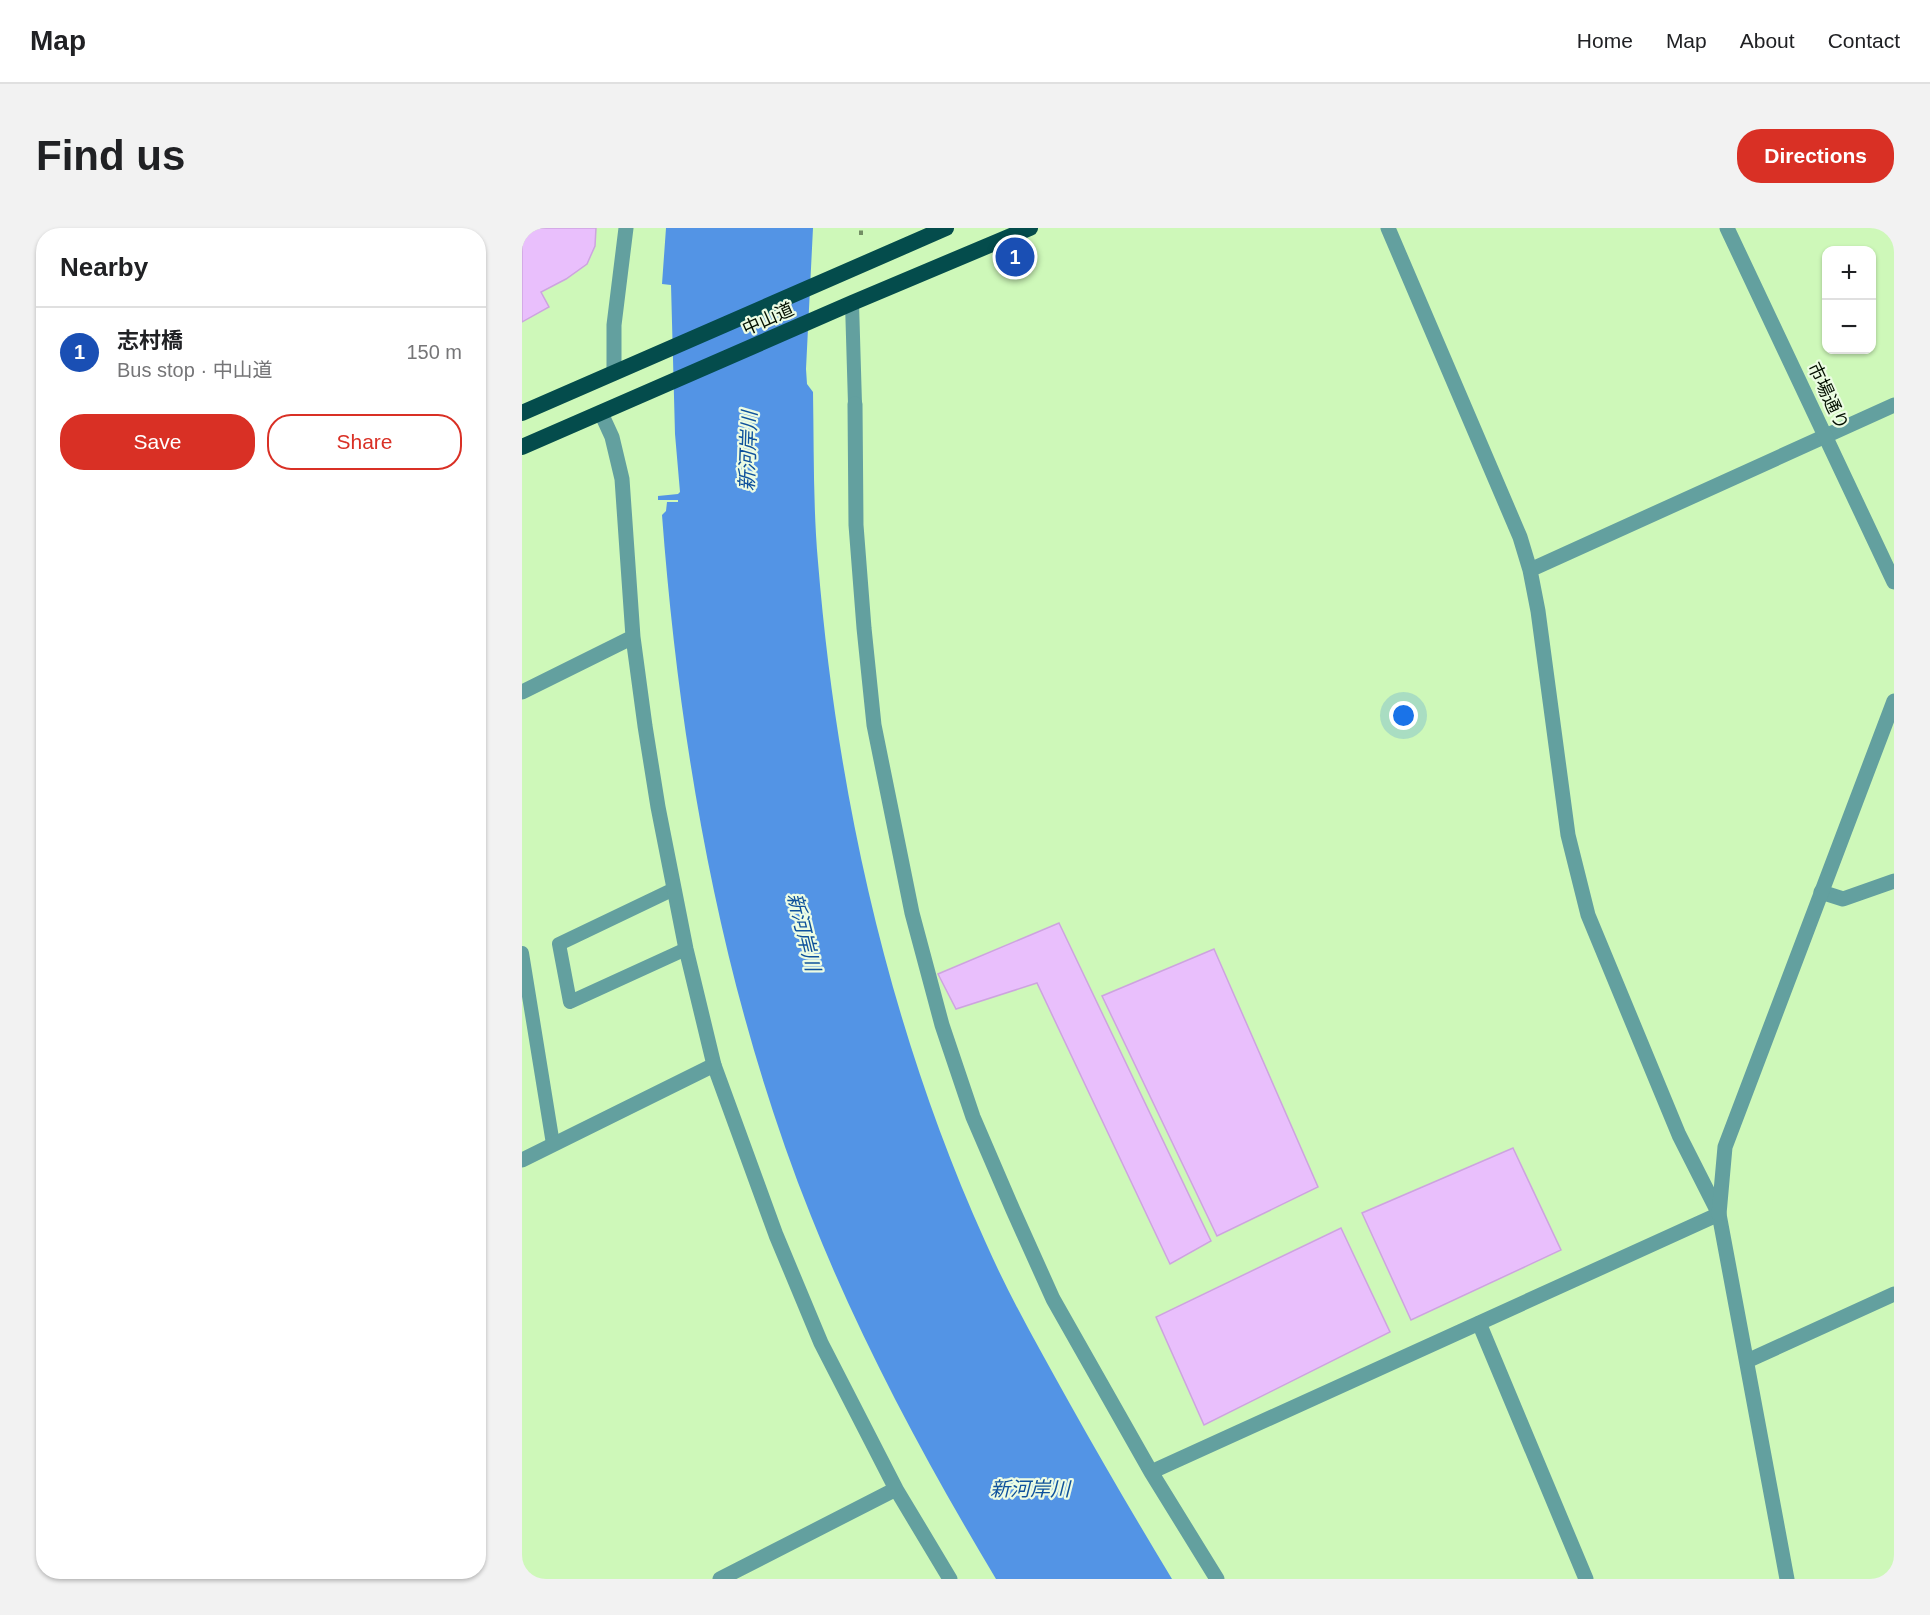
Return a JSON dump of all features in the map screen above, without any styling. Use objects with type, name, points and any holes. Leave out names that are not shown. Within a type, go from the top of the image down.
[{"type":"highway","name":"中山道","points":[[522,413],[946,228]]},
{"type":"highway","name":"中山道","points":[[522,447],[1030,228]]},
{"type":"street","points":[[614,373],[614,325],[626,228]]},
{"type":"street","points":[[1388,228],[1520,537],[1530,570],[1538,611],[1568,835],[1588,915],[1679,1135],[1719,1214]]},
{"type":"street","name":"市場通り","points":[[1727,228],[1894,582]]},
{"type":"street","points":[[855,404],[856,525],[874,725],[912,913],[942,1025],[973,1117],[1053,1299],[1151,1472],[1217,1579]]},
{"type":"street","points":[[1530,570],[1894,405]]},
{"type":"street","points":[[601,413],[612,437],[622,479],[633,637],[648,749],[674,889],[714,1065],[776,1234],[821,1343],[896,1489],[950,1579]]},
{"type":"street","points":[[522,692],[633,637]]},
{"type":"street","points":[[1787,1579],[1719,1214],[1725,1147],[1894,701]]},
{"type":"street","points":[[1821,892],[1843,899],[1894,881]]},
{"type":"street","points":[[522,1160],[714,1065]]},
{"type":"street","points":[[1151,1472],[1719,1214]]},
{"type":"street","points":[[1747,1361],[1894,1294]]},
{"type":"street","points":[[1479,1323],[1586,1579]]},
{"type":"street","points":[[720,1579],[896,1489]]},
{"type":"lane","points":[[847,306],[855,404]]},
{"type":"lane","points":[[674,889],[559,944],[570,1002],[687,949]]},
{"type":"lane","points":[[522,953],[554,1144]]},
{"type":"path","points":[[861,228],[861,235]]},
{"type":"water","name":"新河岸川","points":[[666,228],[813,228],[806,369],[807,384],[813,392],[815,520],[827,649],[854,823],[895,994],[921,1078],[951,1160],[985,1241],[1026,1324],[1070,1404],[1172,1579],[996,1579],[896,1401],[851,1309],[811,1216],[780,1132],[729,959],[710,871],[680,694],[662,515],[666,511],[667,502],[678,502],[678,500],[658,500],[658,496],[680,492],[675,434],[671,285],[662,284]]},
{"type":"building","points":[[522,228],[596,228],[595,246],[587,264],[566,279],[541,292],[549,307],[522,322]]},
{"type":"building","points":[[1059,923],[1211,1241],[1170,1264],[1037,983],[956,1009],[938,974]]},
{"type":"building","points":[[1214,949],[1318,1187],[1217,1236],[1102,996]]},
{"type":"building","points":[[1513,1148],[1561,1250],[1411,1320],[1362,1213]]},
{"type":"building","points":[[1341,1228],[1390,1332],[1204,1425],[1156,1317]]},
{"type":"place","name":"志村橋","points":[[1015,257]]}]
